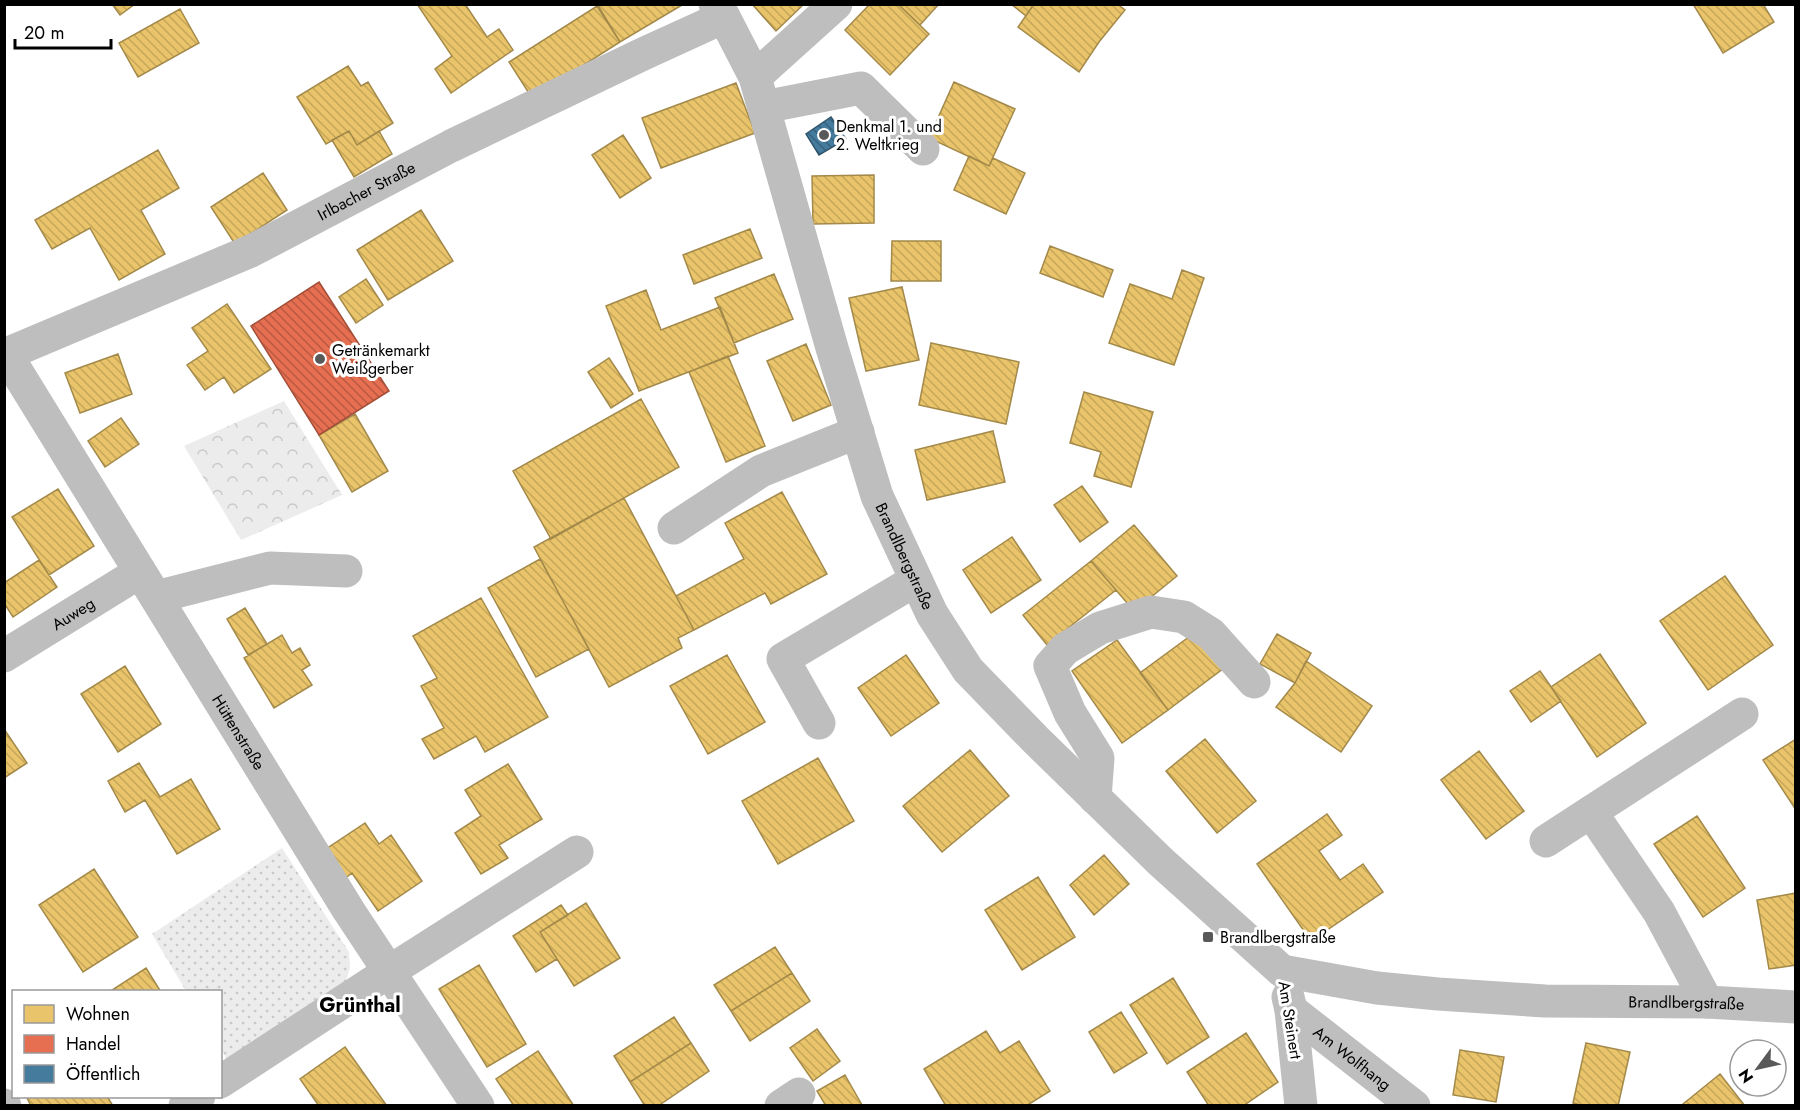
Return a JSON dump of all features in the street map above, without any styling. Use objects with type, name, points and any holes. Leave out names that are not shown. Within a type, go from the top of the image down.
[{"type":"street","points":[[760,92],[836,4]]},
{"type":"street","name":"Brandlbergstraße","points":[[719,11],[760,92],[877,496],[932,614],[968,670],[1160,861],[1282,971],[1377,988],[1438,994],[1545,1001],[1707,1002],[1796,1007]]},
{"type":"street","name":"Irlbacher Straße","points":[[5,355],[250,251],[452,146],[643,54],[719,11]]},
{"type":"street","points":[[760,92],[861,87],[923,149]]},
{"type":"street","name":"Hüttenstraße","points":[[5,355],[349,911],[478,1106]]},
{"type":"street","points":[[674,528],[761,471],[858,432]]},
{"type":"street","name":"Auweg","points":[[4,656],[148,584],[270,568],[346,571]]},
{"type":"street","points":[[819,723],[783,659],[916,580]]},
{"type":"street","points":[[1095,798],[1098,758],[1070,713],[1050,666],[1065,649],[1100,628],[1151,612],[1184,617],[1211,634],[1254,682]]},
{"type":"street","points":[[1546,841],[1742,714]]},
{"type":"street","points":[[1591,812],[1659,912],[1707,1002]]},
{"type":"street","points":[[222,1081],[577,852]]},
{"type":"street","name":"Am Steinert","points":[[1282,971],[1291,1010],[1299,1104]]},
{"type":"street","name":"Am Wolfhang","points":[[1291,1010],[1414,1106]]},
{"type":"green space","points":[[284,401],[342,495],[241,540],[184,446]]},
{"type":"green space","points":[[282,848],[349,952],[350,968],[344,988],[229,1064],[222,1051],[222,990],[185,990],[152,934]]},
{"type":"building: Wohnen","points":[[112,4],[135,4],[120,15]]},
{"type":"building: Wohnen","points":[[417,4],[465,4],[487,37],[499,29],[513,50],[451,93],[435,69],[452,56]]},
{"type":"building: Wohnen","points":[[597,4],[682,4],[682,5],[620,42]]},
{"type":"building: Wohnen","points":[[752,4],[804,4],[776,31]]},
{"type":"building: Wohnen","points":[[870,4],[898,4],[929,34],[890,75],[845,30]]},
{"type":"building: Wohnen","points":[[898,4],[939,4],[920,25]]},
{"type":"building: Wohnen","points":[[1011,4],[1034,4],[1026,16]]},
{"type":"building: Wohnen","points":[[1034,4],[1117,4],[1125,10],[1099,42],[1079,72],[1018,27]]},
{"type":"building: Wohnen","points":[[1693,4],[1763,4],[1774,22],[1723,53]]},
{"type":"building: Wohnen","points":[[597,6],[620,42],[532,98],[509,62]]},
{"type":"building: Wohnen","points":[[180,9],[199,43],[138,77],[119,43]]},
{"type":"building: Wohnen","points":[[348,66],[361,86],[368,82],[393,123],[357,145],[349,131],[326,144],[297,97]]},
{"type":"building: Wohnen","points":[[954,82],[1015,109],[989,166],[929,138]]},
{"type":"building: Wohnen","points":[[736,83],[755,133],[661,168],[642,118]]},
{"type":"building: Wohnen","points":[[349,131],[357,145],[379,131],[392,154],[354,177],[332,140]]},
{"type":"building: Wohnen","points":[[623,135],[651,178],[620,198],[592,155]]},
{"type":"building: Wohnen","points":[[158,150],[179,188],[141,210],[165,254],[119,280],[90,228],[52,249],[35,220]]},
{"type":"building: Wohnen","points":[[969,156],[989,166],[993,158],[1025,173],[1006,214],[954,190]]},
{"type":"building: Wohnen","points":[[263,173],[287,210],[235,244],[211,207]]},
{"type":"building: Wohnen","points":[[874,175],[874,223],[813,224],[812,176]]},
{"type":"building: Wohnen","points":[[421,210],[453,261],[388,300],[357,250]]},
{"type":"building: Wohnen","points":[[750,229],[762,258],[694,284],[683,255]]},
{"type":"building: Wohnen","points":[[892,241],[941,241],[941,281],[891,281]]},
{"type":"building: Wohnen","points":[[1050,246],[1113,270],[1103,297],[1040,273]]},
{"type":"building: Wohnen","points":[[1182,270],[1204,278],[1174,365],[1109,343],[1130,284],[1172,299]]},
{"type":"building: Wohnen","points":[[774,274],[793,319],[734,343],[715,298]]},
{"type":"building: Wohnen","points":[[366,279],[383,305],[356,323],[339,297]]},
{"type":"building: Wohnen","points":[[902,287],[919,360],[866,371],[849,298]]},
{"type":"building: Wohnen","points":[[646,290],[661,330],[720,307],[738,353],[639,391],[606,306]]},
{"type":"building: Wohnen","points":[[227,304],[271,369],[234,393],[224,377],[205,390],[187,365],[208,351],[192,328]]},
{"type":"building: Wohnen","points":[[931,343],[1019,362],[1006,424],[919,405]]},
{"type":"building: Wohnen","points":[[806,344],[831,405],[793,421],[767,361]]},
{"type":"building: Wohnen","points":[[118,354],[132,394],[80,413],[65,373]]},
{"type":"building: Wohnen","points":[[728,356],[765,446],[726,462],[689,372]]},
{"type":"building: Wohnen","points":[[609,358],[633,394],[611,408],[588,372]]},
{"type":"building: Wohnen","points":[[1084,392],[1153,412],[1131,487],[1094,476],[1101,452],[1070,443]]},
{"type":"building: Wohnen","points":[[641,399],[679,467],[551,539],[513,471]]},
{"type":"building: Wohnen","points":[[355,414],[388,471],[352,492],[319,435]]},
{"type":"building: Wohnen","points":[[121,418],[139,444],[105,467],[88,441]]},
{"type":"building: Wohnen","points":[[993,431],[1005,482],[927,500],[915,450]]},
{"type":"building: Wohnen","points":[[1082,486],[1108,522],[1080,542],[1054,505]]},
{"type":"building: Wohnen","points":[[58,489],[94,546],[49,575],[12,517]]},
{"type":"building: Wohnen","points":[[782,492],[827,574],[771,604],[765,593],[694,630],[676,596],[744,559],[725,523]]},
{"type":"building: Wohnen","points":[[624,498],[694,630],[678,638],[682,648],[609,687],[534,547]]},
{"type":"building: Wohnen","points":[[1134,525],[1177,576],[1134,611],[1091,561]]},
{"type":"building: Wohnen","points":[[1012,537],[1041,580],[991,613],[963,570]]},
{"type":"building: Wohnen","points":[[540,559],[589,649],[536,677],[488,588]]},
{"type":"building: Wohnen","points":[[39,560],[57,587],[13,617],[4,603],[4,583]]},
{"type":"building: Wohnen","points":[[1091,561],[1116,590],[1047,645],[1023,615]]},
{"type":"building: Wohnen","points":[[1725,576],[1773,645],[1708,690],[1660,621]]},
{"type":"building: Wohnen","points":[[481,598],[548,717],[485,752],[476,736],[434,759],[422,739],[444,728],[421,686],[437,678],[413,636]]},
{"type":"building: Wohnen","points":[[245,608],[267,644],[248,655],[227,619]]},
{"type":"building: Wohnen","points":[[1197,631],[1224,668],[1168,710],[1140,673]]},
{"type":"building: Wohnen","points":[[1277,634],[1311,653],[1295,683],[1260,664]]},
{"type":"building: Wohnen","points":[[282,635],[292,653],[300,648],[310,665],[302,670],[312,685],[274,708],[244,658]]},
{"type":"building: Wohnen","points":[[1117,640],[1168,710],[1122,743],[1072,671]]},
{"type":"building: Wohnen","points":[[1600,654],[1646,723],[1597,757],[1551,687]]},
{"type":"building: Wohnen","points":[[727,655],[765,722],[708,754],[670,686]]},
{"type":"building: Wohnen","points":[[906,655],[939,703],[891,736],[858,688]]},
{"type":"building: Wohnen","points":[[1306,661],[1372,706],[1341,752],[1276,707],[1295,683]]},
{"type":"building: Wohnen","points":[[125,666],[161,724],[118,752],[81,694]]},
{"type":"building: Wohnen","points":[[1540,671],[1561,701],[1531,722],[1510,691]]},
{"type":"building: Wohnen","points":[[4,729],[27,763],[4,778]]},
{"type":"building: Wohnen","points":[[1205,739],[1256,801],[1217,833],[1166,771]]},
{"type":"building: Wohnen","points":[[1796,739],[1796,810],[1763,760]]},
{"type":"building: Wohnen","points":[[970,750],[1009,796],[942,852],[903,806]]},
{"type":"building: Wohnen","points":[[1479,751],[1524,811],[1486,839],[1441,780]]},
{"type":"building: Wohnen","points":[[818,758],[854,821],[778,864],[742,801]]},
{"type":"building: Wohnen","points":[[139,763],[160,797],[191,779],[220,829],[177,854],[145,800],[125,812],[108,781]]},
{"type":"building: Wohnen","points":[[508,764],[542,819],[499,845],[508,858],[481,874],[455,833],[481,816],[465,790]]},
{"type":"building: Wohnen","points":[[1327,814],[1342,835],[1319,851],[1340,880],[1363,864],[1383,892],[1311,941],[1257,864]]},
{"type":"building: Wohnen","points":[[1697,816],[1745,888],[1703,917],[1654,844]]},
{"type":"building: Wohnen","points":[[365,823],[379,844],[391,835],[422,881],[378,911],[352,873],[343,880],[323,851]]},
{"type":"building: Wohnen","points":[[1104,855],[1129,884],[1094,915],[1070,885]]},
{"type":"building: Wohnen","points":[[94,869],[138,937],[83,972],[39,905]]},
{"type":"building: Wohnen","points":[[1038,877],[1075,937],[1022,970],[985,910]]},
{"type":"building: Wohnen","points":[[1796,893],[1796,965],[1769,969],[1757,900]]},
{"type":"building: Wohnen","points":[[586,903],[620,958],[574,986],[540,932]]},
{"type":"building: Wohnen","points":[[561,905],[568,915],[540,932],[557,959],[536,972],[513,936]]},
{"type":"building: Wohnen","points":[[775,947],[792,973],[731,1011],[714,985]]},
{"type":"building: Wohnen","points":[[479,965],[526,1044],[487,1067],[439,989]]},
{"type":"building: Wohnen","points":[[146,968],[160,990],[112,990]]},
{"type":"building: Wohnen","points":[[792,973],[810,1001],[750,1041],[731,1011]]},
{"type":"building: Wohnen","points":[[1173,978],[1209,1037],[1167,1064],[1130,1005]]},
{"type":"building: Wohnen","points":[[1121,1012],[1147,1053],[1114,1073],[1089,1032]]},
{"type":"building: Wohnen","points":[[674,1017],[691,1043],[630,1082],[614,1056]]},
{"type":"building: Wohnen","points":[[817,1029],[840,1061],[813,1081],[790,1048]]},
{"type":"building: Wohnen","points":[[986,1031],[1000,1053],[1019,1041],[1050,1091],[1029,1104],[1030,1106],[946,1106],[924,1069]]},
{"type":"building: Wohnen","points":[[1246,1033],[1278,1082],[1243,1106],[1209,1106],[1187,1072]]},
{"type":"building: Wohnen","points":[[691,1043],[709,1071],[658,1106],[645,1106],[630,1082]]},
{"type":"building: Wohnen","points":[[1586,1043],[1630,1052],[1618,1106],[1583,1106],[1573,1103]]},
{"type":"building: Wohnen","points":[[345,1047],[387,1106],[319,1106],[300,1079]]},
{"type":"building: Wohnen","points":[[1460,1050],[1504,1057],[1496,1102],[1453,1095]]},
{"type":"building: Wohnen","points":[[538,1051],[574,1106],[514,1106],[496,1079]]},
{"type":"building: Wohnen","points":[[1720,1074],[1728,1084],[1728,1098],[1739,1098],[1745,1106],[1685,1106],[1683,1104]]},
{"type":"building: Wohnen","points":[[845,1075],[862,1105],[826,1106],[817,1091]]},
{"type":"building: Wohnen","points":[[27,1098],[108,1098],[113,1106],[31,1106]]},
{"type":"building: Handel","name":"Getränkemarkt Weißgerber","points":[[319,282],[389,391],[319,435],[251,326]]},
{"type":"building: Öffentlich","points":[[831,117],[846,139],[819,155],[806,134]]},
{"type":"place","name":"Denkmal 1. und 2. Weltkrieg","points":[[824,135]]},
{"type":"place","name":"Getränkemarkt Weißgerber","points":[[320,359]]},
{"type":"place","name":"Brandlbergstraße","points":[[1208,937]]},
{"type":"district","name":"Grünthal","points":[[360,1005]]}]
